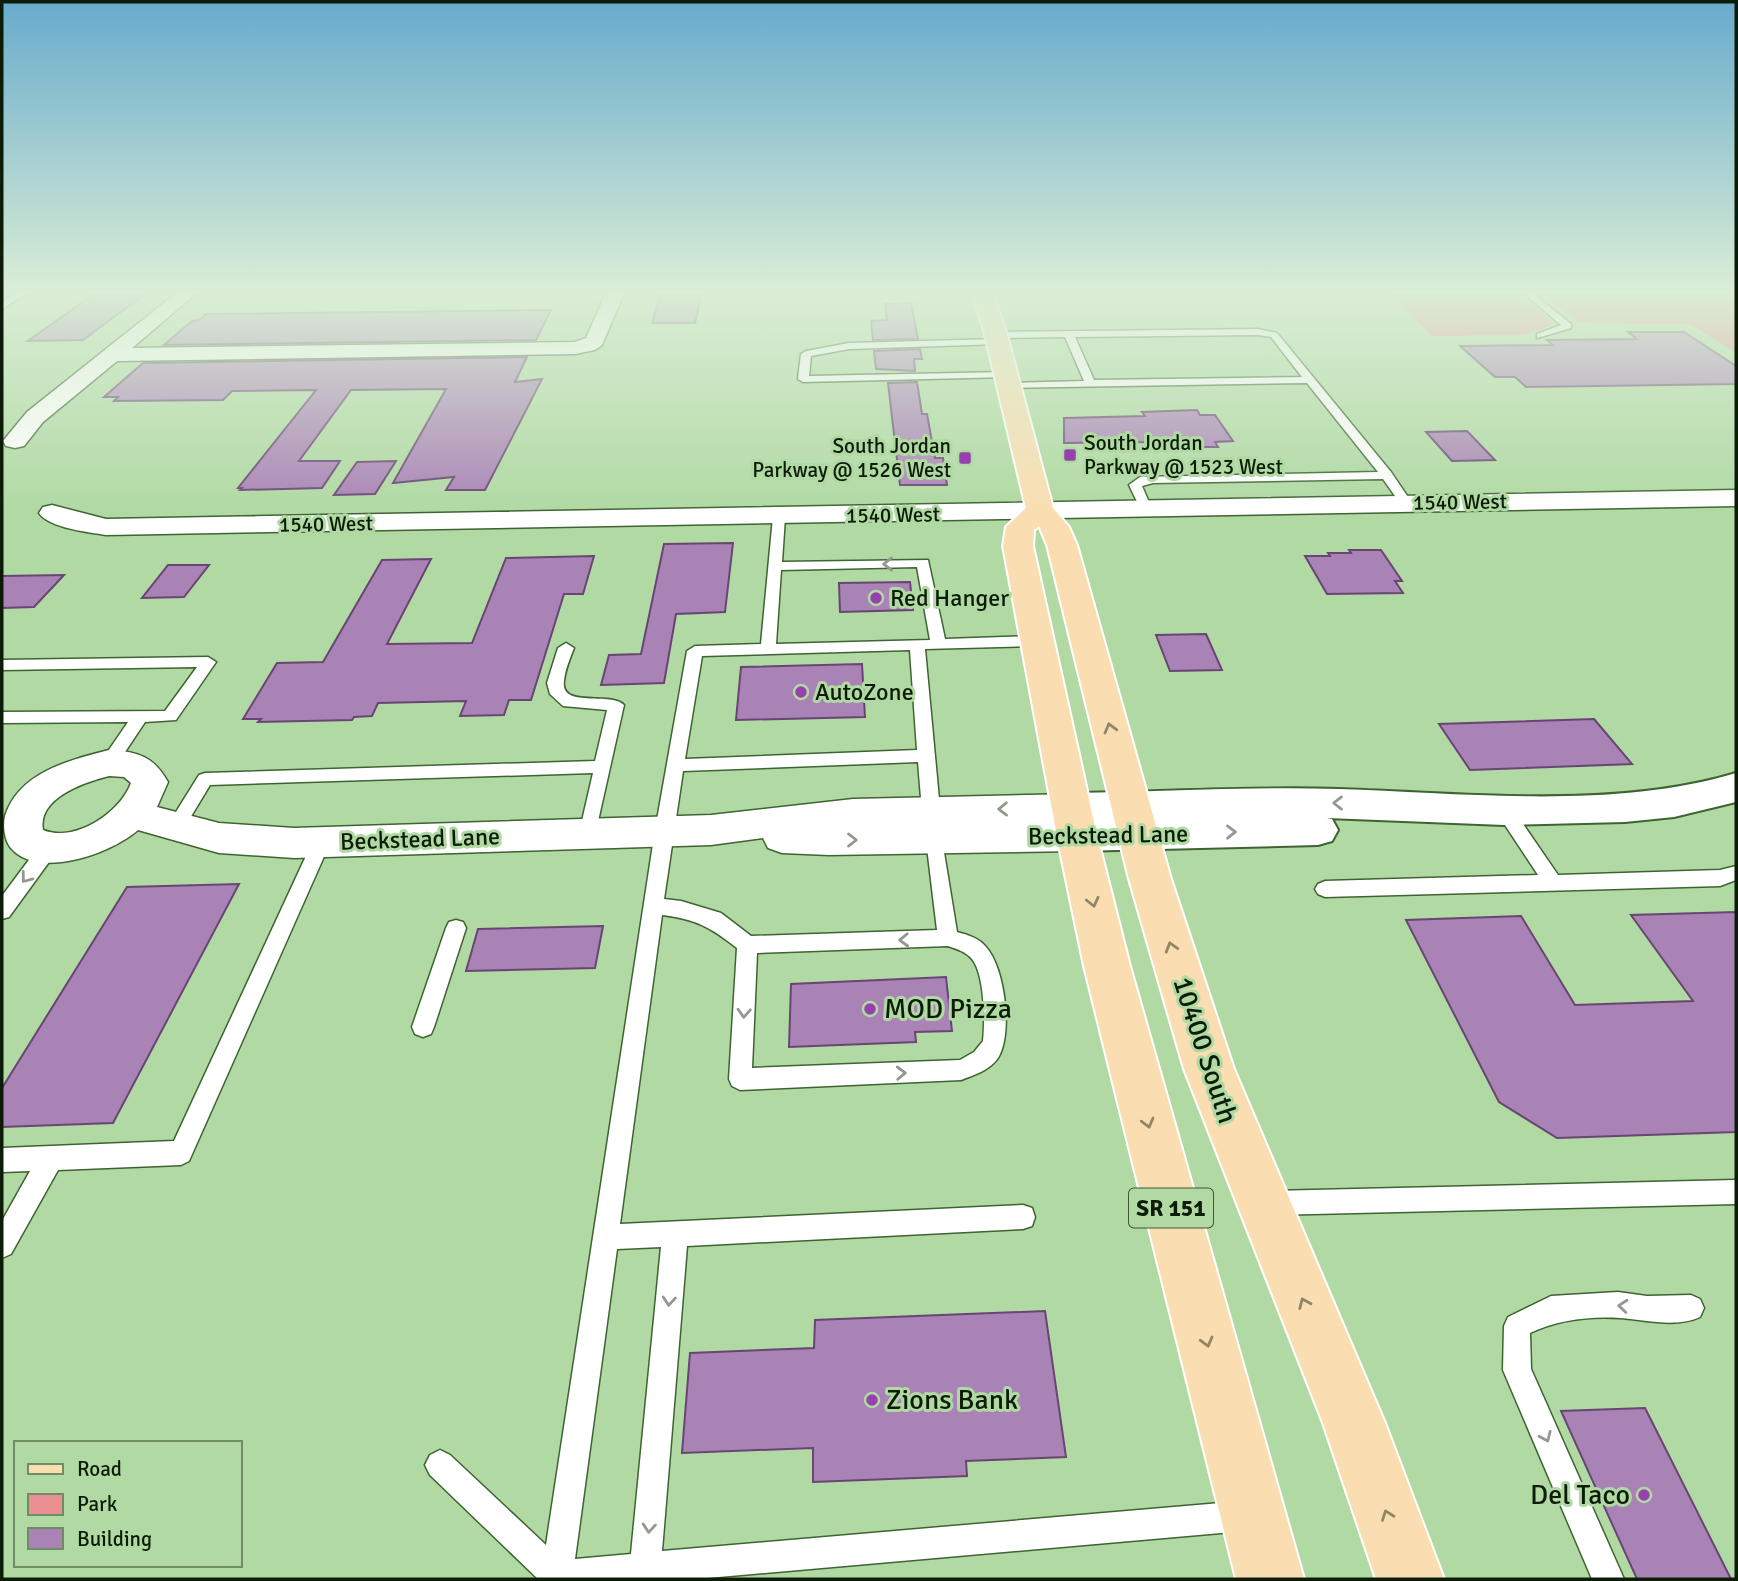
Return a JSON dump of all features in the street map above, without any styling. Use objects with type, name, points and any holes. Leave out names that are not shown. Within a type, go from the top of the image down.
[{"type":"main road","name":"10400 South","points":[[1003,365],[1040,510],[1055,527],[1062,545],[1135,820],[1209,1069],[1354,1423],[1410,1579]]},
{"type":"main road","name":"SR 151","points":[[1040,510],[1020,527],[1018,546],[1074,822],[1132,1063],[1270,1579]]},
{"type":"street","points":[[15,441],[35,417],[99,365]]},
{"type":"street","name":"1540 West","points":[[52,513],[81,523],[106,527],[1736,498]]},
{"type":"street","points":[[109,763],[130,764],[144,770],[150,782],[147,797],[134,814],[114,829],[88,841],[62,847],[39,846],[11,827],[50,785],[85,768],[109,763]]},
{"type":"street","name":"Beckstead Lane","points":[[134,814],[176,828],[250,842],[321,843],[711,830],[829,840],[933,824],[1135,820],[1385,828],[1464,819],[1504,810],[1674,803],[1736,787]]},
{"type":"lane","points":[[805,365],[803,379],[1090,383],[1310,380]]},
{"type":"lane","points":[[1082,365],[1090,383]]},
{"type":"lane","points":[[1297,365],[1387,475],[1406,503]]},
{"type":"lane","points":[[1144,507],[1135,485],[1140,481],[1153,479],[1387,475]]},
{"type":"lane","points":[[768,649],[779,517]]},
{"type":"lane","points":[[775,566],[923,563],[938,644]]},
{"type":"lane","points":[[558,1576],[664,831],[695,651],[1037,640]]},
{"type":"lane","points":[[917,645],[933,824],[948,938]]},
{"type":"lane","points":[[566,648],[555,682],[558,694],[576,704],[616,705],[588,834]]},
{"type":"lane","points":[[2,665],[208,662],[170,716],[2,718]]},
{"type":"lane","points":[[109,763],[141,716]]},
{"type":"lane","points":[[676,765],[926,756]]},
{"type":"lane","points":[[176,828],[205,779],[601,767]]},
{"type":"lane","points":[[1504,810],[1553,883]]},
{"type":"lane","points":[[2,1160],[181,1153],[321,843]]},
{"type":"lane","points":[[2,911],[50,846]]},
{"type":"lane","points":[[1325,889],[1720,878],[1736,873]]},
{"type":"lane","points":[[653,906],[681,909],[715,919],[747,945],[948,938],[974,947],[983,957],[987,970],[996,1037],[979,1063],[961,1070],[740,1079],[747,945]]},
{"type":"lane","points":[[423,1027],[456,928]]},
{"type":"lane","points":[[2,1245],[51,1158]]},
{"type":"lane","points":[[1262,1203],[1736,1192]]},
{"type":"lane","points":[[606,1237],[1023,1217]]},
{"type":"lane","points":[[645,1568],[675,1233]]},
{"type":"lane","points":[[1608,1579],[1517,1370],[1517,1326],[1551,1309],[1618,1305],[1647,1309],[1691,1308]]},
{"type":"lane","points":[[440,1465],[558,1576],[645,1568],[711,1571],[1253,1515]]},
{"type":"building","points":[[141,365],[523,365],[515,382],[542,379],[485,490],[446,490],[454,477],[393,483],[446,389],[351,390],[299,461],[340,461],[322,488],[240,490],[242,488],[238,488],[316,390],[232,391],[223,400],[114,401],[118,397],[104,397]]},
{"type":"building","points":[[876,365],[914,365],[915,371],[876,369]]},
{"type":"building","points":[[1481,365],[1736,366],[1736,384],[1526,387],[1515,377],[1495,377]]},
{"type":"building","points":[[917,382],[922,414],[927,414],[935,458],[943,458],[947,485],[900,485],[888,383]]},
{"type":"building","points":[[1197,410],[1200,415],[1215,415],[1233,441],[1215,442],[1218,447],[1161,447],[1158,442],[1064,443],[1064,418],[1145,416],[1142,412]]},
{"type":"building","points":[[1467,431],[1495,460],[1452,461],[1426,432]]},
{"type":"building","points":[[396,461],[375,494],[334,495],[357,462]]},
{"type":"building","points":[[733,543],[725,612],[676,614],[664,683],[601,685],[609,655],[641,654],[664,544]]},
{"type":"building","points":[[1349,550],[1381,550],[1402,581],[1395,581],[1403,593],[1327,594],[1305,556],[1351,553]]},
{"type":"building","points":[[594,556],[583,594],[564,594],[531,700],[509,700],[504,715],[460,716],[466,701],[378,703],[372,716],[354,717],[352,720],[258,722],[261,719],[243,719],[277,663],[323,662],[382,560],[431,559],[387,644],[472,643],[506,558]]},
{"type":"building","points":[[168,565],[209,565],[184,597],[142,598]]},
{"type":"building","points":[[64,575],[34,607],[2,608],[2,576]]},
{"type":"building","name":"Red Hanger","points":[[910,582],[913,610],[840,612],[839,583]]},
{"type":"building","points":[[1206,634],[1222,670],[1170,671],[1156,635]]},
{"type":"building","name":"AutoZone","points":[[862,664],[865,717],[736,720],[741,667]]},
{"type":"building","points":[[1594,719],[1632,764],[1470,770],[1439,724]]},
{"type":"building","points":[[239,884],[113,1123],[2,1127],[2,1088],[127,887]]},
{"type":"building","points":[[1736,912],[1736,1132],[1557,1138],[1499,1102],[1406,920],[1521,916],[1575,1005],[1693,1001],[1631,915]]},
{"type":"building","points":[[603,926],[595,968],[466,971],[478,929]]},
{"type":"building","name":"MOD Pizza","points":[[946,977],[952,1031],[915,1032],[916,1042],[789,1047],[791,984]]},
{"type":"building","name":"Zions Bank","points":[[1045,1311],[1066,1457],[966,1461],[967,1476],[813,1482],[813,1448],[682,1453],[690,1353],[814,1348],[815,1320]]},
{"type":"building","name":"Del Taco","points":[[1645,1408],[1731,1579],[1637,1579],[1561,1411]]},
{"type":"place","name":"South Jordan Parkway @ 1523 West","points":[[1070,455]]},
{"type":"place","name":"South Jordan Parkway @ 1526 West","points":[[965,458]]},
{"type":"place","name":"Red Hanger","points":[[876,598]]},
{"type":"place","name":"AutoZone","points":[[801,692]]},
{"type":"place","name":"MOD Pizza","points":[[870,1009]]},
{"type":"place","name":"Zions Bank","points":[[872,1400]]},
{"type":"place","name":"Del Taco","points":[[1644,1495]]}]
